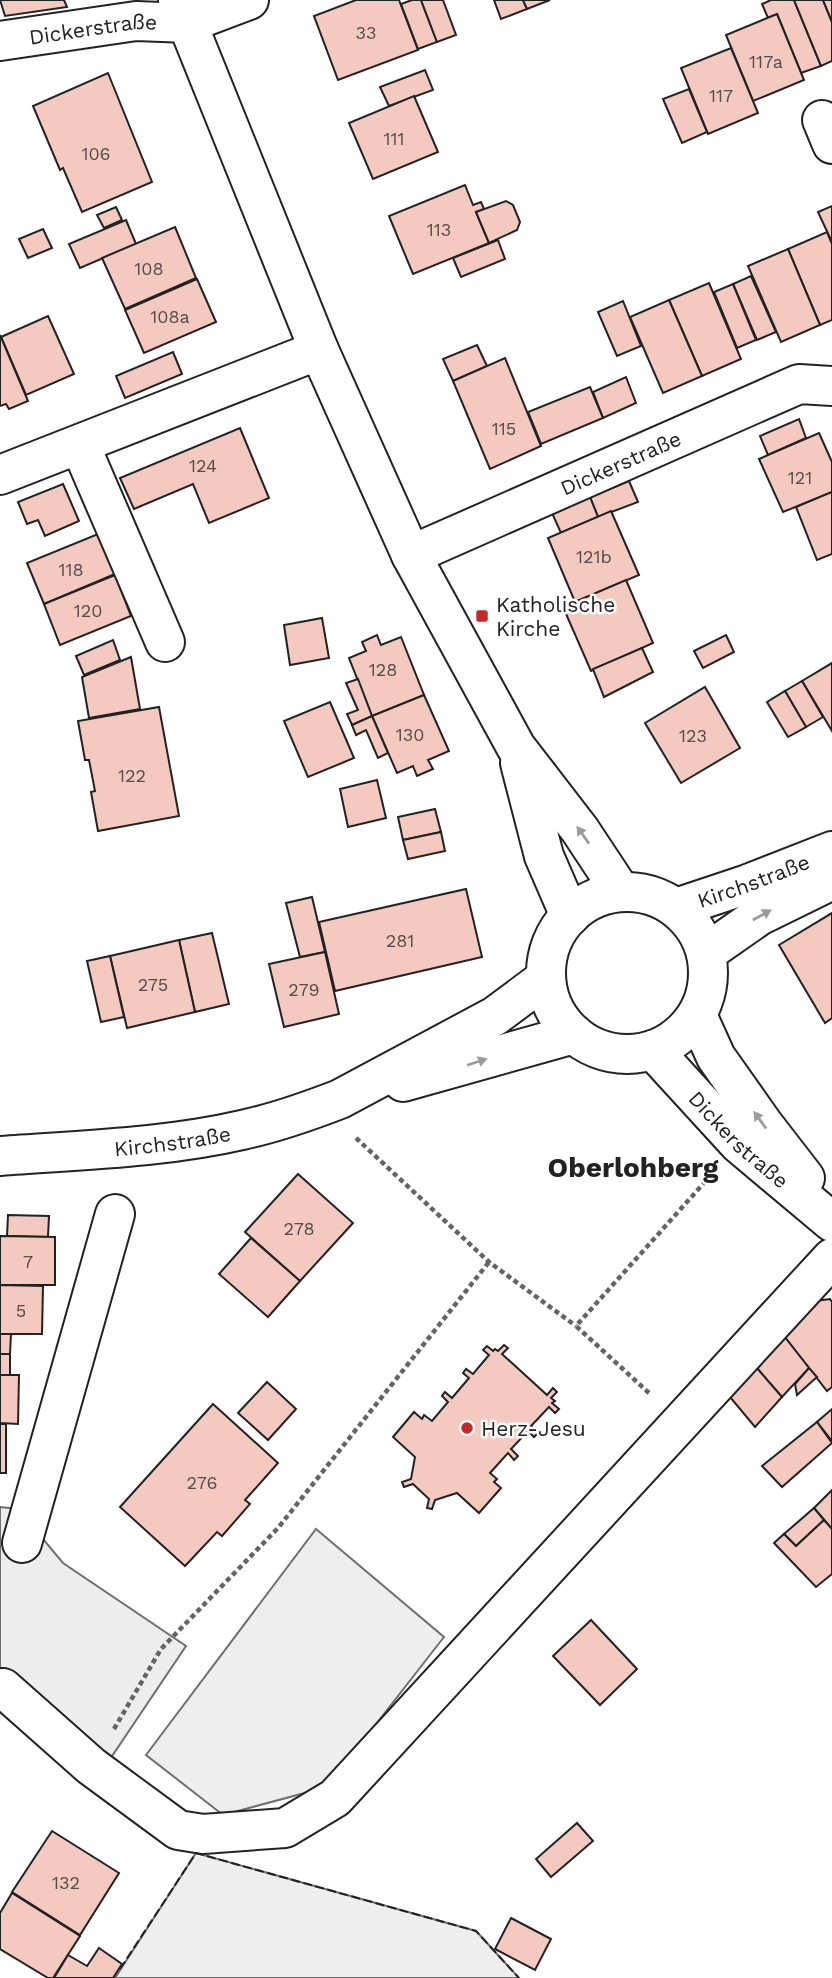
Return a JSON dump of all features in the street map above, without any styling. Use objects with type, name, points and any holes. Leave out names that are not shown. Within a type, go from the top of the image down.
[{"type":"street","points":[[183,12],[249,0]]},
{"type":"street","name":"Dickerstraße","points":[[0,41],[136,22],[183,12],[319,351],[411,555],[516,747],[580,830],[621,892]]},
{"type":"street","points":[[0,475],[319,351]]},
{"type":"street","name":"Dickerstraße","points":[[411,555],[799,384],[832,386]]},
{"type":"street","points":[[80,444],[165,642]]},
{"type":"street","name":"Dickerstraße","points":[[516,747],[544,856],[570,916]]},
{"type":"street","name":"Kirchstraße","points":[[676,908],[832,851]]},
{"type":"street","name":"Kirchstraße","points":[[706,953],[759,916],[832,880]]},
{"type":"street","points":[[621,892],[640,892],[659,898],[676,908],[694,928],[706,953],[708,974],[705,996],[697,1015],[685,1030],[670,1042],[653,1050],[632,1054],[611,1053],[591,1046],[574,1034],[560,1018],[550,999],[546,978],[549,952],[560,928],[570,916],[598,897],[621,892]]},
{"type":"street","name":"Kirchstraße","points":[[331,1103],[495,1016],[546,978]]},
{"type":"street","name":"Dickerstraße","points":[[697,1015],[716,1057],[832,1213]]},
{"type":"street","name":"Kirchstraße","points":[[0,1156],[164,1142],[242,1130],[574,1034]]},
{"type":"street","name":"Dickerstraße","points":[[653,1050],[739,1144],[832,1222]]},
{"type":"street","points":[[22,1543],[115,1214]]},
{"type":"street","points":[[3,1688],[92,1766],[177,1830],[203,1834],[285,1828],[335,1798],[832,1258]]},
{"type":"path","points":[[331,1103],[489,1262],[576,1326],[681,1421]]},
{"type":"path","points":[[576,1326],[739,1144]]},
{"type":"path","points":[[92,1766],[161,1649],[278,1528],[489,1262]]},
{"type":"shaded area","points":[[0,1507],[18,1509],[63,1563],[186,1646],[104,1768],[0,1697]]},
{"type":"shaded area","points":[[316,1529],[444,1637],[327,1787],[223,1815],[146,1755]]},
{"type":"shaded area","points":[[196,1853],[476,1931],[519,1978],[115,1978]]},
{"type":"building","points":[[0,0],[64,0],[67,7],[5,16]]},
{"type":"building","points":[[356,0],[399,0],[418,50],[338,80],[314,16]]},
{"type":"building","points":[[421,0],[437,42],[418,49],[401,4]]},
{"type":"building","points":[[421,0],[443,0],[456,35],[437,42]]},
{"type":"building","points":[[494,0],[523,0],[527,9],[501,19]]},
{"type":"building","points":[[523,0],[550,0],[527,9]]},
{"type":"building","points":[[771,0],[794,0],[821,66],[801,73],[777,14],[768,18],[762,4]]},
{"type":"building","points":[[794,0],[823,0],[832,22],[832,61],[821,66]]},
{"type":"building","points":[[823,0],[832,0],[832,22]]},
{"type":"building","points":[[777,14],[804,80],[753,101],[726,35]]},
{"type":"building","points":[[731,48],[758,113],[708,134],[681,68]]},
{"type":"building","points":[[425,70],[433,90],[389,106],[380,87]]},
{"type":"building","points":[[108,73],[152,182],[82,212],[63,168],[60,170],[33,106]]},
{"type":"building","points":[[689,89],[707,132],[682,143],[663,99]]},
{"type":"building","points":[[414,96],[438,152],[373,179],[349,123]]},
{"type":"building","points":[[465,185],[473,205],[481,202],[484,209],[476,212],[489,243],[413,274],[389,216]]},
{"type":"building","points":[[506,201],[513,205],[520,222],[517,230],[489,243],[476,212]]},
{"type":"building","points":[[832,206],[832,242],[818,212]]},
{"type":"building","points":[[116,207],[122,220],[104,228],[97,215]]},
{"type":"building","points":[[126,220],[136,244],[80,268],[69,244]]},
{"type":"building","points":[[175,227],[196,278],[125,309],[102,258]]},
{"type":"building","points":[[43,229],[52,248],[28,258],[19,239]]},
{"type":"building","points":[[827,232],[832,244],[832,320],[820,325],[788,249]]},
{"type":"building","points":[[498,240],[505,259],[461,277],[453,258]]},
{"type":"building","points":[[788,249],[820,325],[781,342],[748,266]]},
{"type":"building","points":[[751,276],[776,332],[757,340],[733,284]]},
{"type":"building","points":[[197,279],[216,322],[144,353],[125,310]]},
{"type":"building","points":[[709,283],[741,359],[702,376],[669,300]]},
{"type":"building","points":[[733,284],[756,340],[737,348],[714,292]]},
{"type":"building","points":[[669,300],[702,376],[663,393],[630,317]]},
{"type":"building","points":[[623,301],[641,346],[617,356],[598,312]]},
{"type":"building","points":[[48,316],[74,374],[26,395],[1,337]]},
{"type":"building","points":[[0,335],[28,401],[9,409],[6,404],[0,406]]},
{"type":"building","points":[[477,345],[487,366],[453,381],[443,359]]},
{"type":"building","points":[[173,352],[182,374],[125,398],[116,376]]},
{"type":"building","points":[[505,358],[541,446],[490,469],[453,381]]},
{"type":"building","points":[[626,377],[636,403],[603,418],[593,392]]},
{"type":"building","points":[[590,387],[603,418],[541,444],[528,412]]},
{"type":"building","points":[[799,419],[806,438],[768,455],[760,436]]},
{"type":"building","points":[[240,428],[269,498],[209,523],[193,484],[134,509],[120,478]]},
{"type":"building","points":[[819,433],[832,462],[832,492],[783,512],[759,459]]},
{"type":"building","points":[[629,481],[638,502],[598,517],[590,497]]},
{"type":"building","points":[[63,484],[79,521],[45,536],[38,520],[27,524],[18,502]]},
{"type":"building","points":[[832,492],[832,554],[817,560],[796,507]]},
{"type":"building","points":[[590,497],[598,517],[561,533],[552,513]]},
{"type":"building","points":[[611,511],[639,575],[575,602],[548,538]]},
{"type":"building","points":[[98,534],[115,574],[44,604],[27,563]]},
{"type":"building","points":[[115,575],[131,616],[60,645],[44,604]]},
{"type":"building","points":[[626,580],[653,643],[591,671],[563,607]]},
{"type":"building","points":[[322,618],[329,658],[290,665],[284,625]]},
{"type":"building","points":[[377,635],[381,645],[401,637],[424,695],[372,716],[349,658],[366,651],[362,642]]},
{"type":"building","points":[[726,635],[734,652],[703,668],[694,651]]},
{"type":"building","points":[[113,640],[120,660],[84,675],[76,656]]},
{"type":"building","points":[[642,648],[653,672],[604,697],[593,669]]},
{"type":"building","points":[[131,657],[140,709],[89,718],[82,677]]},
{"type":"building","points":[[832,663],[832,731],[802,681]]},
{"type":"building","points":[[358,679],[372,716],[352,725],[347,714],[358,710],[346,683]]},
{"type":"building","points":[[802,681],[823,717],[806,727],[785,691]]},
{"type":"building","points":[[705,687],[740,748],[681,783],[645,723]]},
{"type":"building","points":[[785,691],[806,727],[788,737],[767,702]]},
{"type":"building","points":[[424,695],[449,751],[428,760],[433,769],[417,776],[413,766],[397,773],[372,716]]},
{"type":"building","points":[[330,702],[354,758],[308,777],[284,721]]},
{"type":"building","points":[[159,707],[179,816],[98,831],[91,792],[95,791],[89,760],[85,760],[78,721]]},
{"type":"building","points":[[372,716],[388,753],[378,758],[366,730],[356,735],[352,725]]},
{"type":"building","points":[[377,780],[386,818],[348,827],[340,789]]},
{"type":"building","points":[[435,809],[441,832],[403,840],[398,817]]},
{"type":"building","points":[[441,832],[445,851],[408,859],[403,840]]},
{"type":"building","points":[[466,889],[482,957],[335,991],[319,922]]},
{"type":"building","points":[[312,897],[325,952],[300,957],[286,903]]},
{"type":"building","points":[[832,913],[832,1018],[825,1023],[779,945]]},
{"type":"building","points":[[212,933],[229,1004],[195,1012],[179,940]]},
{"type":"building","points":[[179,940],[195,1012],[127,1028],[110,956]]},
{"type":"building","points":[[325,952],[339,1014],[284,1027],[269,964]]},
{"type":"building","points":[[110,956],[124,1017],[101,1022],[87,961]]},
{"type":"building","points":[[298,1174],[353,1223],[300,1281],[245,1232]]},
{"type":"building","points":[[8,1215],[49,1216],[48,1237],[7,1236]]},
{"type":"building","points":[[0,1236],[55,1237],[55,1285],[0,1285]]},
{"type":"building","points":[[251,1238],[300,1281],[268,1317],[219,1274]]},
{"type":"building","points":[[0,1285],[43,1286],[42,1334],[0,1334]]},
{"type":"building","points":[[830,1299],[832,1387],[827,1391],[784,1336],[815,1301]]},
{"type":"building","points":[[0,1334],[11,1334],[10,1354],[0,1354]]},
{"type":"building","points":[[784,1336],[809,1368],[782,1397],[756,1367]]},
{"type":"building","name":"Herz-Jesu","points":[[504,1345],[508,1348],[502,1354],[547,1395],[553,1388],[557,1392],[551,1398],[555,1401],[552,1403],[559,1409],[555,1413],[549,1407],[531,1426],[538,1433],[534,1437],[528,1431],[511,1449],[518,1456],[514,1460],[508,1453],[490,1473],[501,1488],[479,1513],[457,1493],[435,1500],[432,1509],[427,1508],[429,1499],[413,1484],[404,1487],[402,1482],[411,1479],[415,1457],[393,1437],[414,1412],[422,1419],[424,1415],[432,1421],[448,1402],[442,1396],[445,1392],[452,1398],[469,1378],[463,1373],[466,1369],[473,1374],[489,1355],[483,1350],[487,1346],[498,1351]]},
{"type":"building","points":[[0,1354],[10,1354],[10,1375],[0,1375]]},
{"type":"building","points":[[756,1367],[782,1397],[755,1427],[730,1397]]},
{"type":"building","points":[[809,1368],[817,1377],[797,1395],[795,1384]]},
{"type":"building","points":[[0,1375],[19,1375],[18,1424],[0,1423]]},
{"type":"building","points":[[267,1382],[296,1409],[268,1440],[238,1413]]},
{"type":"building","points":[[213,1404],[278,1463],[245,1500],[250,1504],[222,1536],[217,1532],[185,1566],[120,1507]]},
{"type":"building","points":[[832,1409],[832,1441],[817,1422]]},
{"type":"building","points":[[817,1422],[832,1443],[782,1487],[762,1466]]},
{"type":"building","points":[[0,1424],[6,1424],[6,1473],[0,1473]]},
{"type":"building","points":[[832,1490],[832,1529],[814,1508]]},
{"type":"building","points":[[814,1508],[824,1520],[796,1546],[784,1534]]},
{"type":"building","points":[[824,1520],[832,1529],[832,1574],[816,1587],[774,1543],[784,1534],[796,1546]]},
{"type":"building","points":[[591,1620],[637,1669],[600,1705],[553,1656]]},
{"type":"building","points":[[577,1823],[593,1841],[551,1877],[536,1859]]},
{"type":"building","points":[[52,1831],[119,1873],[80,1935],[12,1892]]},
{"type":"building","points":[[12,1893],[80,1936],[53,1978],[48,1978],[0,1949],[0,1913]]},
{"type":"building","points":[[511,1918],[551,1939],[535,1970],[495,1949]]},
{"type":"building","points":[[99,1948],[122,1964],[113,1978],[54,1978],[68,1955],[87,1966]]},
{"type":"fence","points":[[120,1969],[196,1853],[476,1931],[519,1978]]},
{"type":"place","name":"Katholische Kirche","points":[[482,616]]},
{"type":"place","name":"Herz-Jesu","points":[[467,1428]]},
{"type":"district","name":"Oberlohberg","points":[[633,1167]]}]
